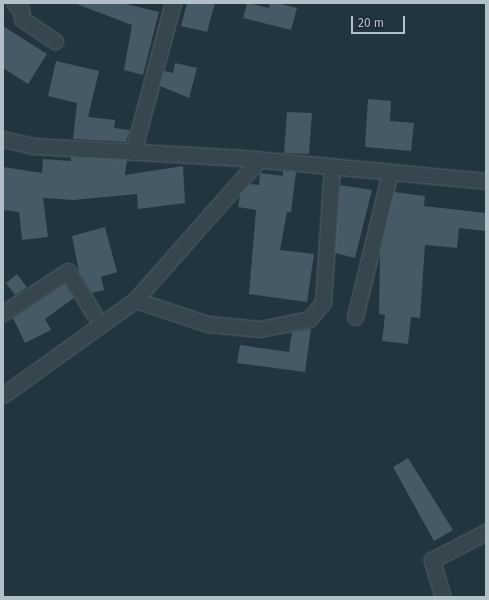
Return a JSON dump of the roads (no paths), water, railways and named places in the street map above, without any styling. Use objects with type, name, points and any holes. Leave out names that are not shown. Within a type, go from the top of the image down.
[{"type":"street","points":[[14,3],[20,9],[22,19],[55,41]]},
{"type":"street","points":[[133,152],[173,3]]},
{"type":"street","points":[[3,139],[34,146],[258,160],[486,181]]},
{"type":"street","points":[[3,395],[135,300],[258,160]]},
{"type":"street","points":[[135,300],[208,324],[260,329],[309,319],[323,303],[332,166]]},
{"type":"street","points":[[355,317],[390,172]]},
{"type":"street","points":[[3,313],[68,271],[94,314]]},
{"type":"street","points":[[443,597],[432,560],[486,532]]}]
